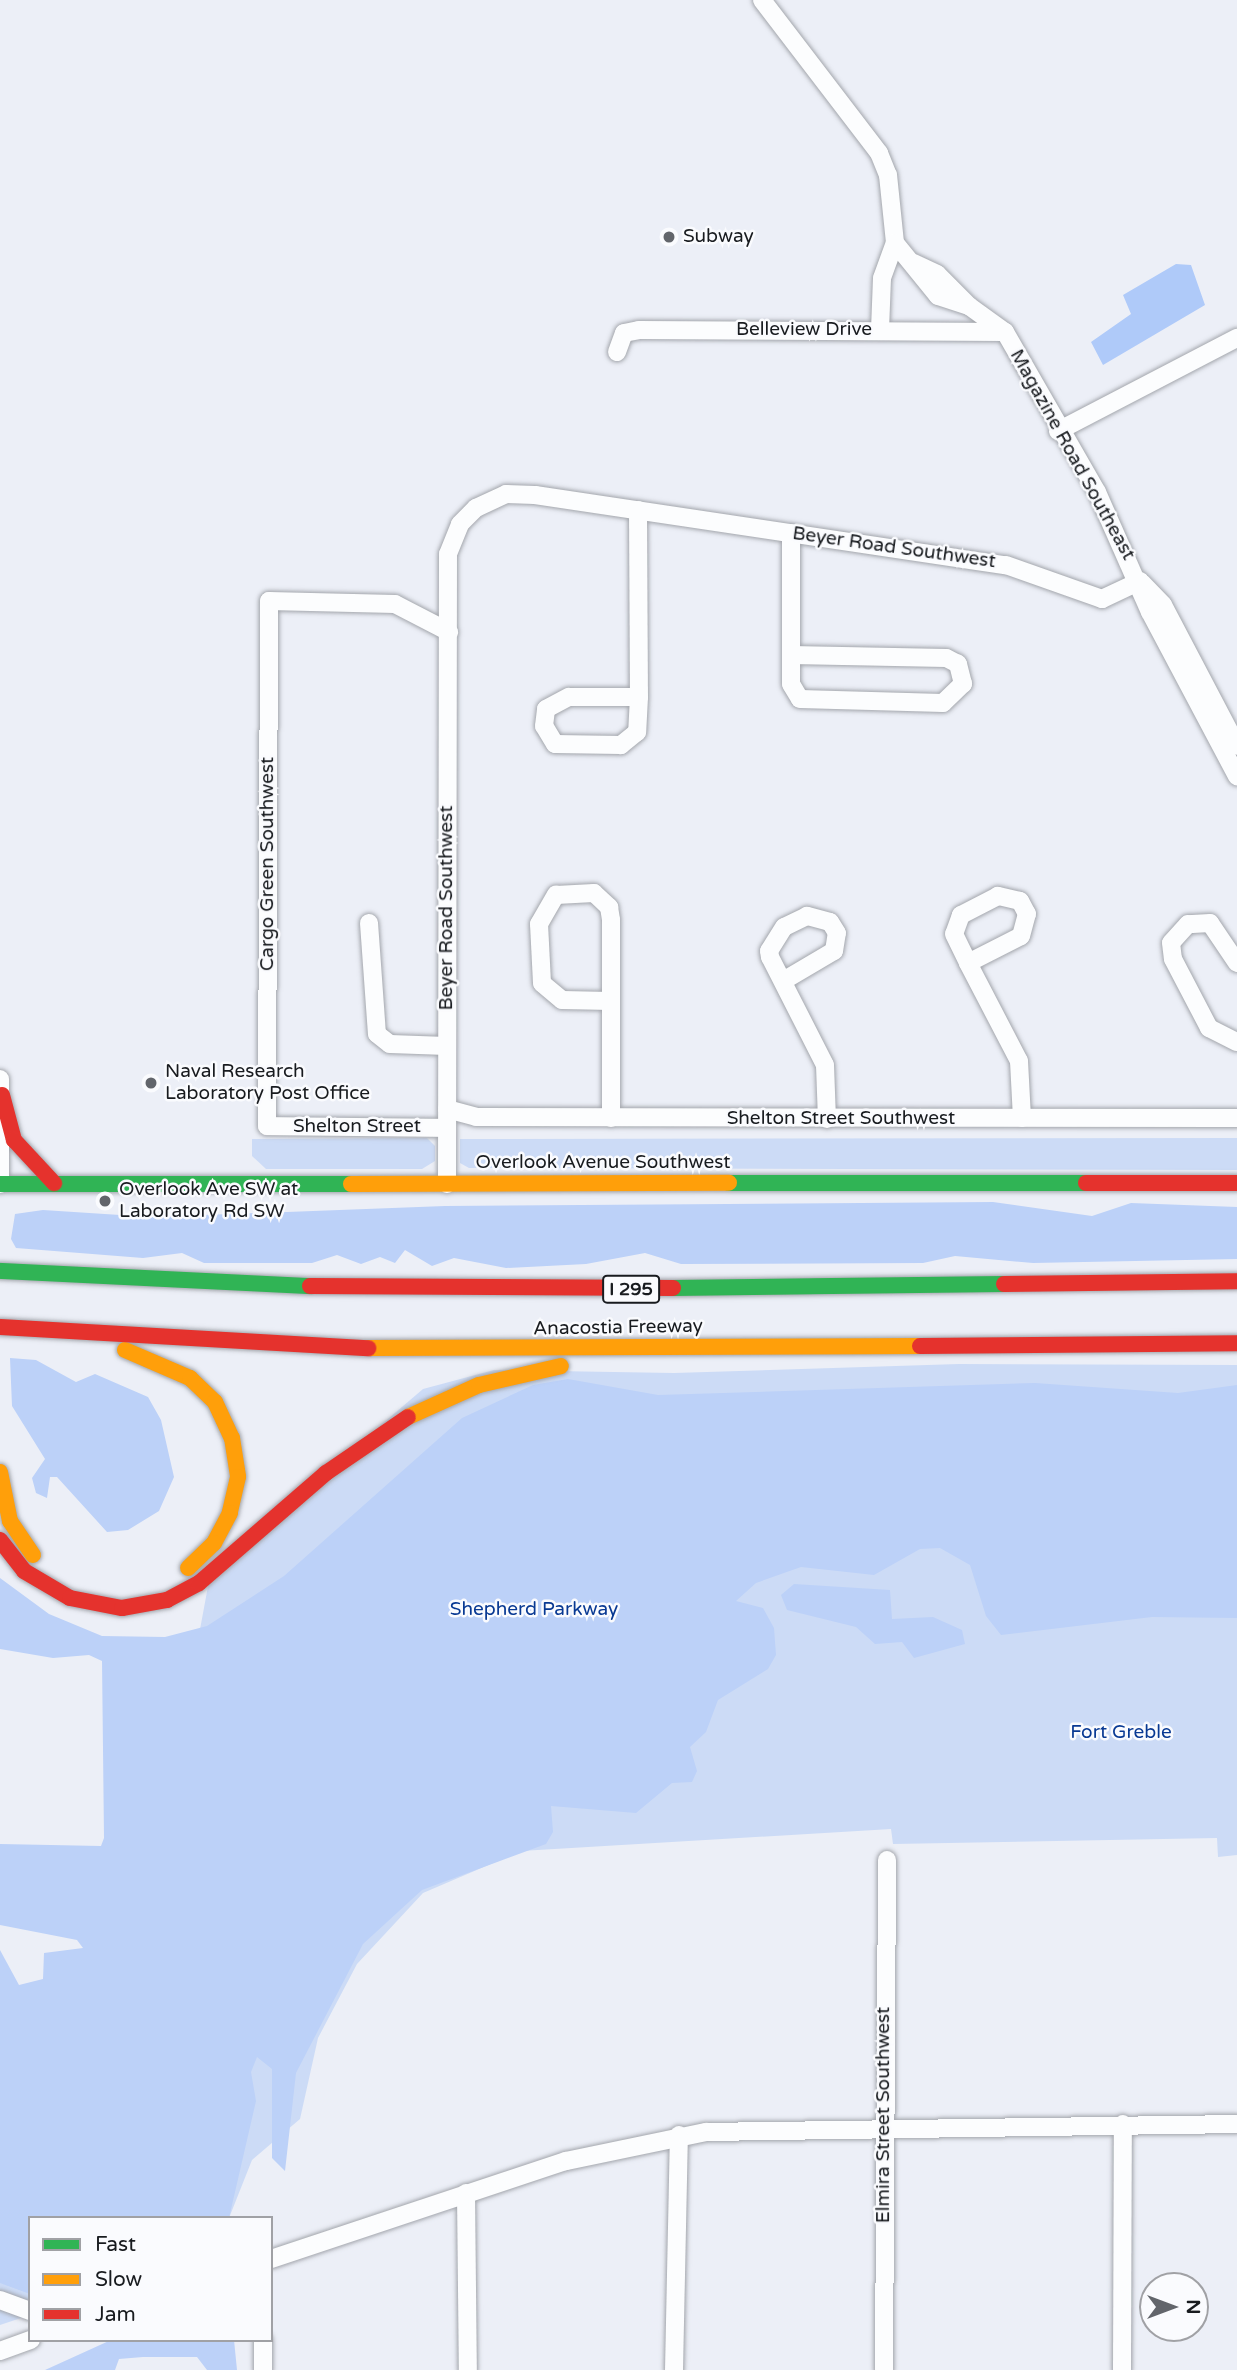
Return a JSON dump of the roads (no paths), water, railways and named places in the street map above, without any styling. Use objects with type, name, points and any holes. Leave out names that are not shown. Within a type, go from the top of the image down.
[{"type":"main road","points":[[1,1087],[14,1140],[54,1183]]},
{"type":"main road","name":"Overlook Avenue Southwest","points":[[0,1184],[1237,1185]]},
{"type":"main road","name":"Anacostia Freeway","points":[[0,1271],[409,1291],[1237,1281]]},
{"type":"main road","name":"Anacostia Freeway","points":[[0,1327],[27,1335],[401,1350],[1237,1343]]},
{"type":"main road","points":[[0,1338],[27,1335],[138,1352],[190,1378],[215,1402],[232,1438],[234,1500],[214,1543],[181,1573],[144,1588],[110,1590],[60,1576],[26,1548],[6,1511],[0,1472]]},
{"type":"main road","points":[[0,1540],[24,1571],[61,1594],[101,1606],[145,1605],[199,1583],[384,1430],[479,1385],[580,1364],[794,1359],[902,1345]]},
{"type":"street","points":[[763,0],[879,153],[888,175],[894,243],[883,278],[880,330]]},
{"type":"street","name":"Magazine Road Southeast","points":[[894,243],[938,296],[969,306],[1005,332],[1140,581],[1150,612],[1235,760]]},
{"type":"street","name":"Belleview Drive","points":[[617,352],[624,333],[639,330],[1005,332]]},
{"type":"street","points":[[1058,431],[1237,338]]},
{"type":"street","name":"Beyer Road Southwest","points":[[446,1184],[450,545],[460,523],[485,502],[525,494],[1006,565],[1102,599],[1140,581]]},
{"type":"street","points":[[638,510],[639,697],[639,725],[627,743],[563,745],[546,735],[544,717],[556,699],[639,697]]},
{"type":"street","points":[[791,533],[791,655],[795,694],[814,703],[943,703],[963,684],[958,664],[946,658],[791,655]]},
{"type":"street","name":"Cargo Green Southwest","points":[[267,1126],[269,601],[395,604],[449,632]]},
{"type":"street","points":[[611,1001],[562,1000],[542,983],[539,924],[556,895],[594,893],[609,906],[611,1001],[611,1118]]},
{"type":"street","points":[[369,923],[377,1034],[390,1044],[446,1046]]},
{"type":"street","points":[[1237,963],[1210,923],[1188,924],[1171,943],[1173,959],[1209,1028],[1220,1039],[1237,1042]]},
{"type":"street","points":[[968,964],[1021,1067],[1022,1118]]},
{"type":"street","points":[[783,981],[827,1070],[828,1119]]},
{"type":"street","points":[[0,1184],[1,1087]]},
{"type":"street","name":"Shelton Street Southwest","points":[[447,1109],[467,1117],[1237,1118]]},
{"type":"street","name":"Shelton Street","points":[[267,1126],[446,1128]]},
{"type":"street","name":"Elmira Street Southwest","points":[[884,2370],[883,2124],[887,1860]]},
{"type":"street","points":[[273,2258],[592,2153],[679,2135],[883,2124],[1237,2124]]},
{"type":"street","points":[[1122,2370],[1123,2124]]},
{"type":"street","points":[[674,2370],[679,2135]]},
{"type":"street","points":[[466,2193],[468,2370]]},
{"type":"street","points":[[0,2300],[28,2310]]},
{"type":"street","points":[[0,2351],[28,2341]]},
{"type":"street","points":[[263,2342],[263,2370]]},
{"type":"place","name":"Subway","points":[[669,237]]},
{"type":"place","name":"Naval Research Laboratory Post Office","points":[[151,1083]]},
{"type":"place","name":"Overlook Ave SW at Laboratory Rd SW","points":[[105,1201]]},
{"type":"park label","name":"Shepherd Parkway","points":[[534,1610]]},
{"type":"park label","name":"Fort Greble","points":[[1121,1733]]}]
